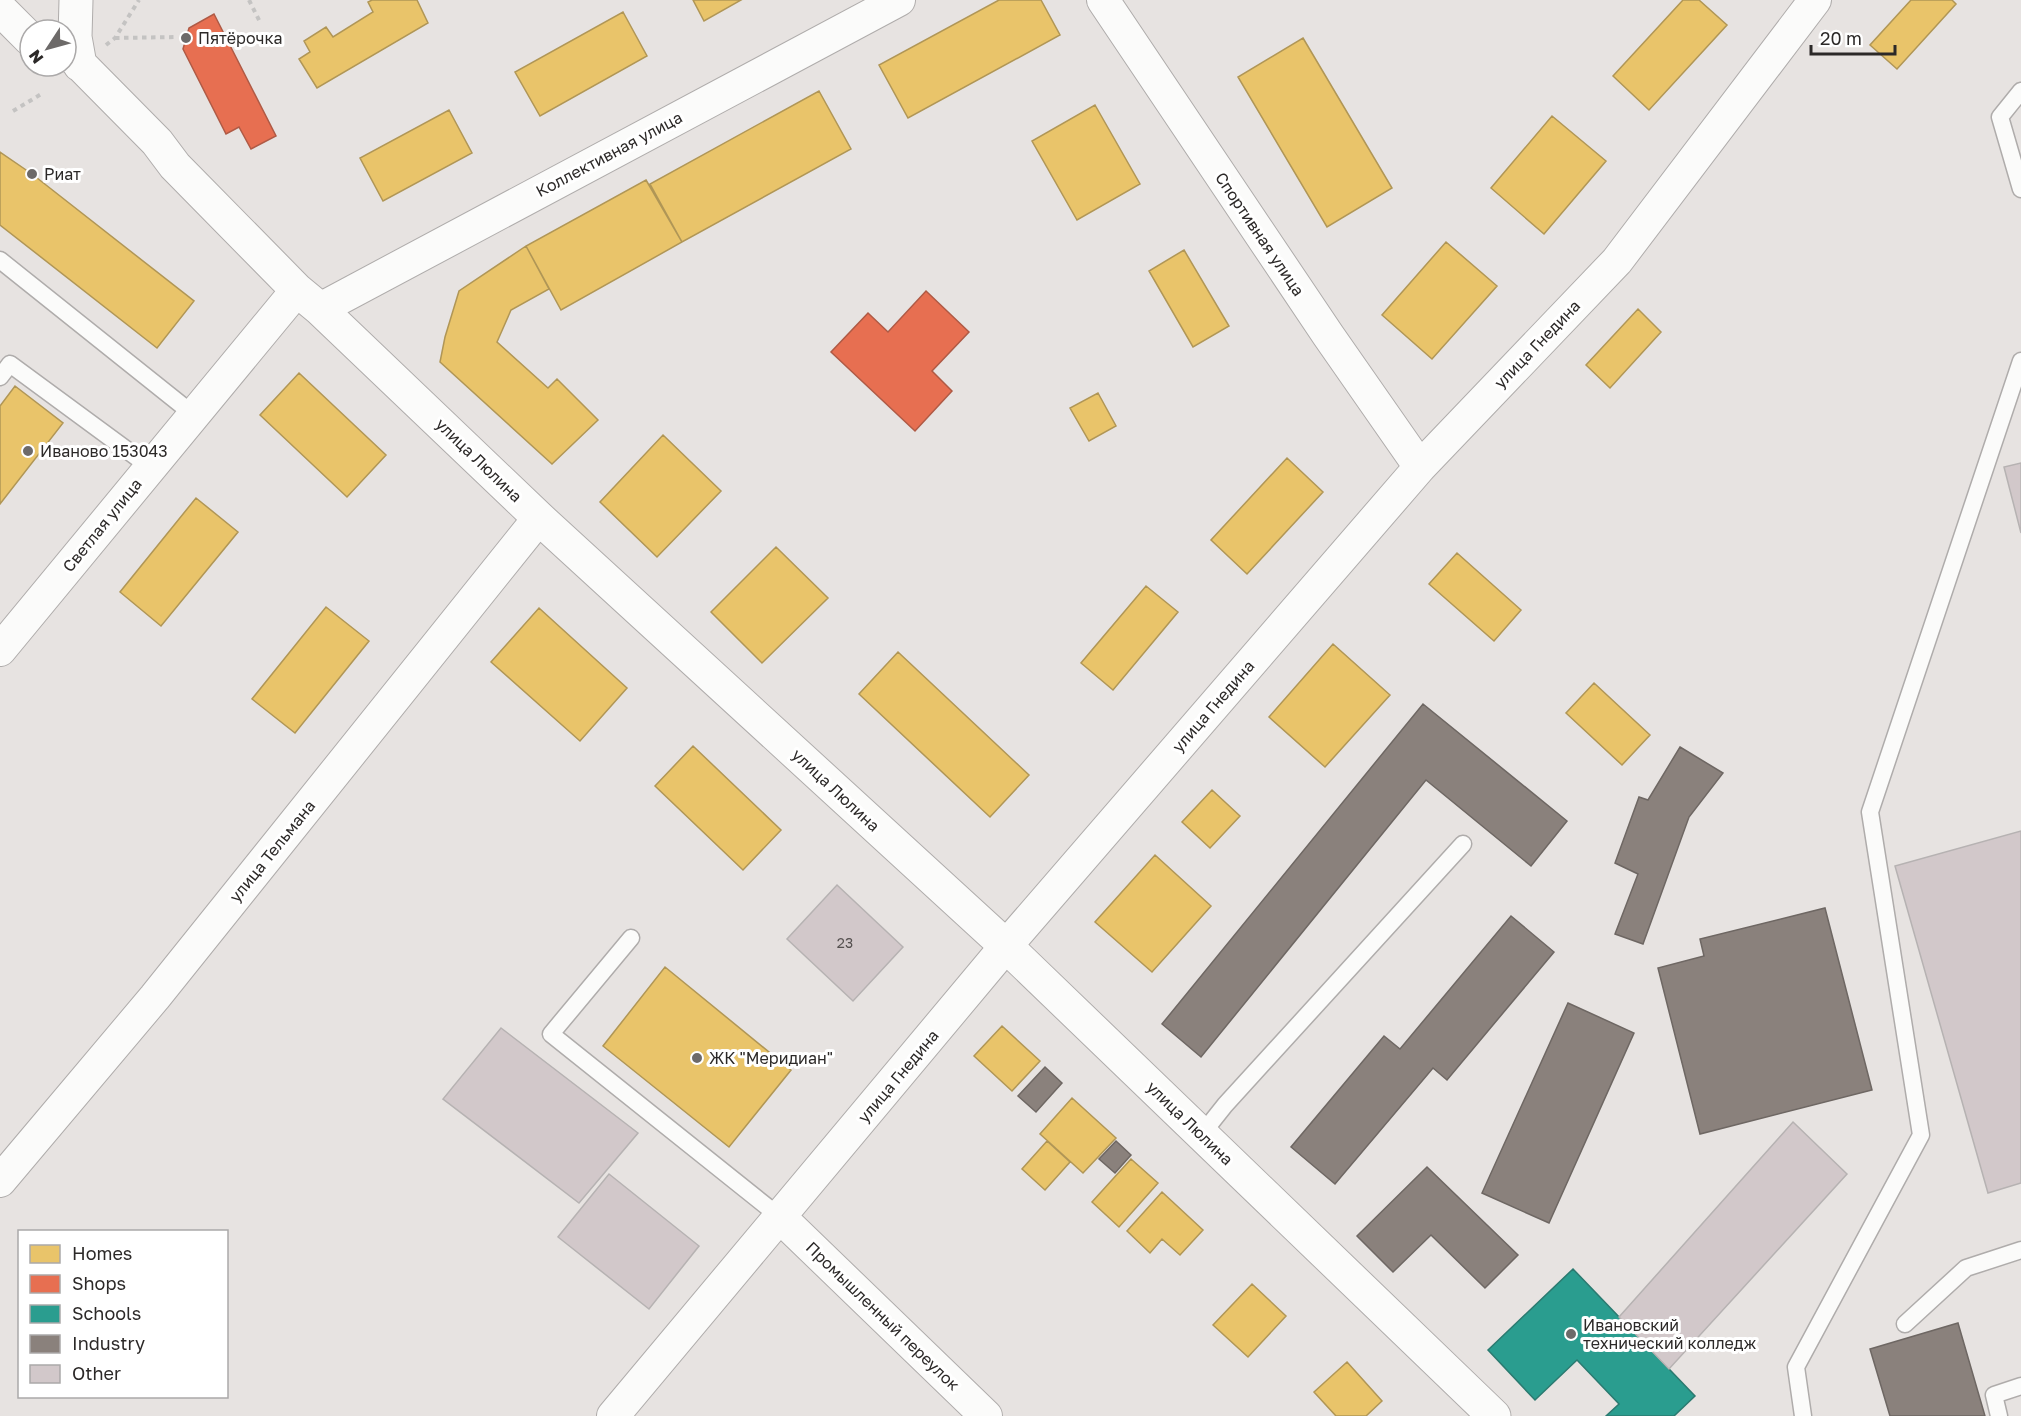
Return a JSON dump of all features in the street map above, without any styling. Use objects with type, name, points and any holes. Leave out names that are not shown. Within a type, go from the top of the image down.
[{"type":"main road","points":[[20,0],[37,18]]},
{"type":"main road","points":[[76,0],[76,18]]},
{"type":"main road","points":[[0,9],[18,27]]},
{"type":"main road","name":"улица Люлина","points":[[78,71],[157,142],[175,166],[308,299],[539,518],[1006,946],[1494,1416]]},
{"type":"street","name":"Коллективная улица","points":[[308,299],[899,0]]},
{"type":"street","name":"Спортивная улица","points":[[1103,0],[1328,334],[1420,466]]},
{"type":"street","name":"улица Гнедина","points":[[613,1416],[1006,946],[1420,466],[1617,261],[1815,0]]},
{"type":"street","name":"Светлая улица","points":[[0,650],[194,415],[308,299]]},
{"type":"street","name":"улица Тельмана","points":[[0,1181],[155,997],[539,518]]},
{"type":"street","name":"Промышленный переулок","points":[[780,1217],[986,1416]]},
{"type":"lane","points":[[2021,91],[2000,117],[2021,189]]},
{"type":"lane","points":[[0,260],[194,415]]},
{"type":"lane","points":[[1803,1416],[1796,1367],[1921,1135],[1870,812],[2021,361]]},
{"type":"lane","points":[[0,377],[10,364],[150,466]]},
{"type":"lane","points":[[1202,1134],[1233,1096],[1463,844]]},
{"type":"lane","points":[[631,938],[551,1034],[780,1217]]},
{"type":"lane","points":[[1905,1324],[1966,1268],[2021,1250]]},
{"type":"lane","points":[[1999,1416],[1994,1395],[2021,1386]]},
{"type":"path","points":[[78,59],[115,38],[139,0]]},
{"type":"path","points":[[249,0],[260,22]]},
{"type":"path","points":[[115,38],[177,37]]},
{"type":"path","points":[[13,111],[53,78]]},
{"type":"building: Homes","points":[[372,0],[417,0],[428,23],[317,88],[299,59],[310,52],[304,41],[326,27],[333,37],[373,12],[368,2]]},
{"type":"building: Homes","points":[[693,0],[741,0],[704,21]]},
{"type":"building: Homes","points":[[999,0],[1041,0],[1060,35],[908,118],[879,65]]},
{"type":"building: Homes","points":[[1683,0],[1699,0],[1727,25],[1649,110],[1613,76]]},
{"type":"building: Homes","points":[[1911,0],[1952,0],[1956,4],[1897,69],[1870,45]]},
{"type":"building: Homes","points":[[623,12],[647,56],[540,116],[515,72]]},
{"type":"building: Homes","points":[[1303,38],[1392,188],[1327,227],[1238,77]]},
{"type":"building: Homes","points":[[819,91],[851,149],[682,242],[650,184]]},
{"type":"building: Homes","points":[[1095,105],[1140,184],[1077,220],[1032,141]]},
{"type":"building: Homes","points":[[449,110],[472,153],[383,201],[360,158]]},
{"type":"building: Homes","points":[[1552,116],[1606,161],[1544,234],[1491,188]]},
{"type":"building: Homes","points":[[0,152],[32,174],[194,301],[157,348],[0,225]]},
{"type":"building: Homes","points":[[646,180],[682,242],[561,310],[526,246]]},
{"type":"building: Homes","points":[[1446,242],[1497,286],[1432,359],[1382,315]]},
{"type":"building: Homes","points":[[526,246],[549,289],[511,310],[497,342],[548,388],[557,379],[598,420],[552,464],[440,362],[459,291]]},
{"type":"building: Homes","points":[[1184,250],[1229,326],[1193,347],[1149,271]]},
{"type":"building: Homes","points":[[1638,309],[1661,332],[1610,388],[1586,365]]},
{"type":"building: Homes","points":[[299,373],[386,455],[347,497],[260,415]]},
{"type":"building: Homes","points":[[15,386],[63,423],[0,504],[0,406]]},
{"type":"building: Homes","points":[[1098,393],[1116,426],[1089,441],[1070,408]]},
{"type":"building: Homes","points":[[663,435],[721,491],[657,557],[600,502]]},
{"type":"building: Homes","points":[[1287,458],[1323,492],[1247,574],[1211,540]]},
{"type":"building: Homes","points":[[196,498],[238,532],[161,626],[120,592]]},
{"type":"building: Homes","points":[[776,547],[828,598],[762,663],[711,612]]},
{"type":"building: Homes","points":[[1457,553],[1521,610],[1494,641],[1429,584]]},
{"type":"building: Homes","points":[[1146,586],[1178,612],[1113,690],[1081,663]]},
{"type":"building: Homes","points":[[326,607],[369,641],[295,733],[252,699]]},
{"type":"building: Homes","points":[[539,608],[627,688],[580,741],[491,662]]},
{"type":"building: Homes","points":[[1333,644],[1390,695],[1325,767],[1269,717]]},
{"type":"building: Homes","points":[[898,652],[1029,775],[990,817],[859,694]]},
{"type":"building: Homes","points":[[1594,683],[1650,735],[1622,765],[1566,713]]},
{"type":"building: Homes","points":[[693,746],[781,830],[743,870],[655,786]]},
{"type":"building: Homes","points":[[1212,790],[1240,816],[1210,848],[1182,822]]},
{"type":"building: Homes","points":[[1155,855],[1211,906],[1152,972],[1095,922]]},
{"type":"building: Homes","name":"ЖК \"Меридиан\"","points":[[665,967],[791,1070],[729,1147],[603,1046]]},
{"type":"building: Homes","points":[[1002,1026],[1040,1061],[1012,1091],[974,1056]]},
{"type":"building: Homes","points":[[1072,1098],[1116,1138],[1083,1173],[1040,1134]]},
{"type":"building: Homes","points":[[1047,1141],[1070,1162],[1045,1190],[1022,1169]]},
{"type":"building: Homes","points":[[1131,1159],[1158,1183],[1119,1227],[1092,1202]]},
{"type":"building: Homes","points":[[1162,1192],[1203,1230],[1180,1255],[1162,1239],[1150,1253],[1127,1231]]},
{"type":"building: Homes","points":[[1252,1284],[1286,1316],[1248,1357],[1213,1325]]},
{"type":"building: Homes","points":[[1347,1362],[1382,1401],[1366,1416],[1336,1416],[1314,1392]]},
{"type":"building: Shops","points":[[214,14],[276,136],[251,149],[239,127],[226,134],[183,49],[189,28]]},
{"type":"building: Shops","points":[[926,291],[969,332],[932,371],[952,391],[915,431],[831,352],[868,313],[888,332]]},
{"type":"building: Schools","name":"Ивановский технический колледж","points":[[1573,1269],[1695,1396],[1674,1416],[1606,1416],[1619,1404],[1577,1360],[1535,1400],[1488,1350]]},
{"type":"building: Industry","points":[[1423,704],[1567,821],[1531,866],[1426,780],[1201,1057],[1162,1024]]},
{"type":"building: Industry","points":[[1680,747],[1723,773],[1689,817],[1643,944],[1615,934],[1638,874],[1615,863],[1639,797],[1648,800]]},
{"type":"building: Industry","points":[[1825,908],[1872,1090],[1700,1134],[1658,968],[1704,956],[1700,939]]},
{"type":"building: Industry","points":[[1511,916],[1554,952],[1447,1080],[1433,1068],[1335,1184],[1291,1147],[1384,1036],[1400,1049]]},
{"type":"building: Industry","points":[[1568,1003],[1634,1033],[1549,1223],[1482,1193]]},
{"type":"building: Industry","points":[[1045,1067],[1062,1083],[1036,1112],[1018,1096]]},
{"type":"building: Industry","points":[[1116,1141],[1131,1155],[1115,1173],[1099,1159]]},
{"type":"building: Industry","points":[[1427,1167],[1518,1255],[1485,1288],[1431,1235],[1393,1272],[1357,1236]]},
{"type":"building: Industry","points":[[1958,1323],[1985,1416],[1890,1416],[1870,1349]]},
{"type":"building: Other","points":[[2021,463],[2021,533],[2004,467]]},
{"type":"building: Other","points":[[2021,831],[2021,1183],[1988,1193],[1895,866]]},
{"type":"building: Other","points":[[837,885],[903,947],[853,1001],[787,939]]},
{"type":"building: Other","points":[[501,1028],[638,1133],[579,1203],[443,1099]]},
{"type":"building: Other","points":[[1793,1122],[1847,1174],[1669,1369],[1619,1317]]},
{"type":"building: Other","points":[[609,1174],[699,1246],[649,1309],[558,1237]]},
{"type":"place","name":"Пятёрочка","points":[[186,38]]},
{"type":"place","name":"Риат","points":[[32,174]]},
{"type":"place","name":"Иваново 153043","points":[[28,451]]},
{"type":"place","name":"ЖК \"Меридиан\"","points":[[697,1058]]},
{"type":"place","name":"Ивановский технический колледж","points":[[1571,1334]]}]
